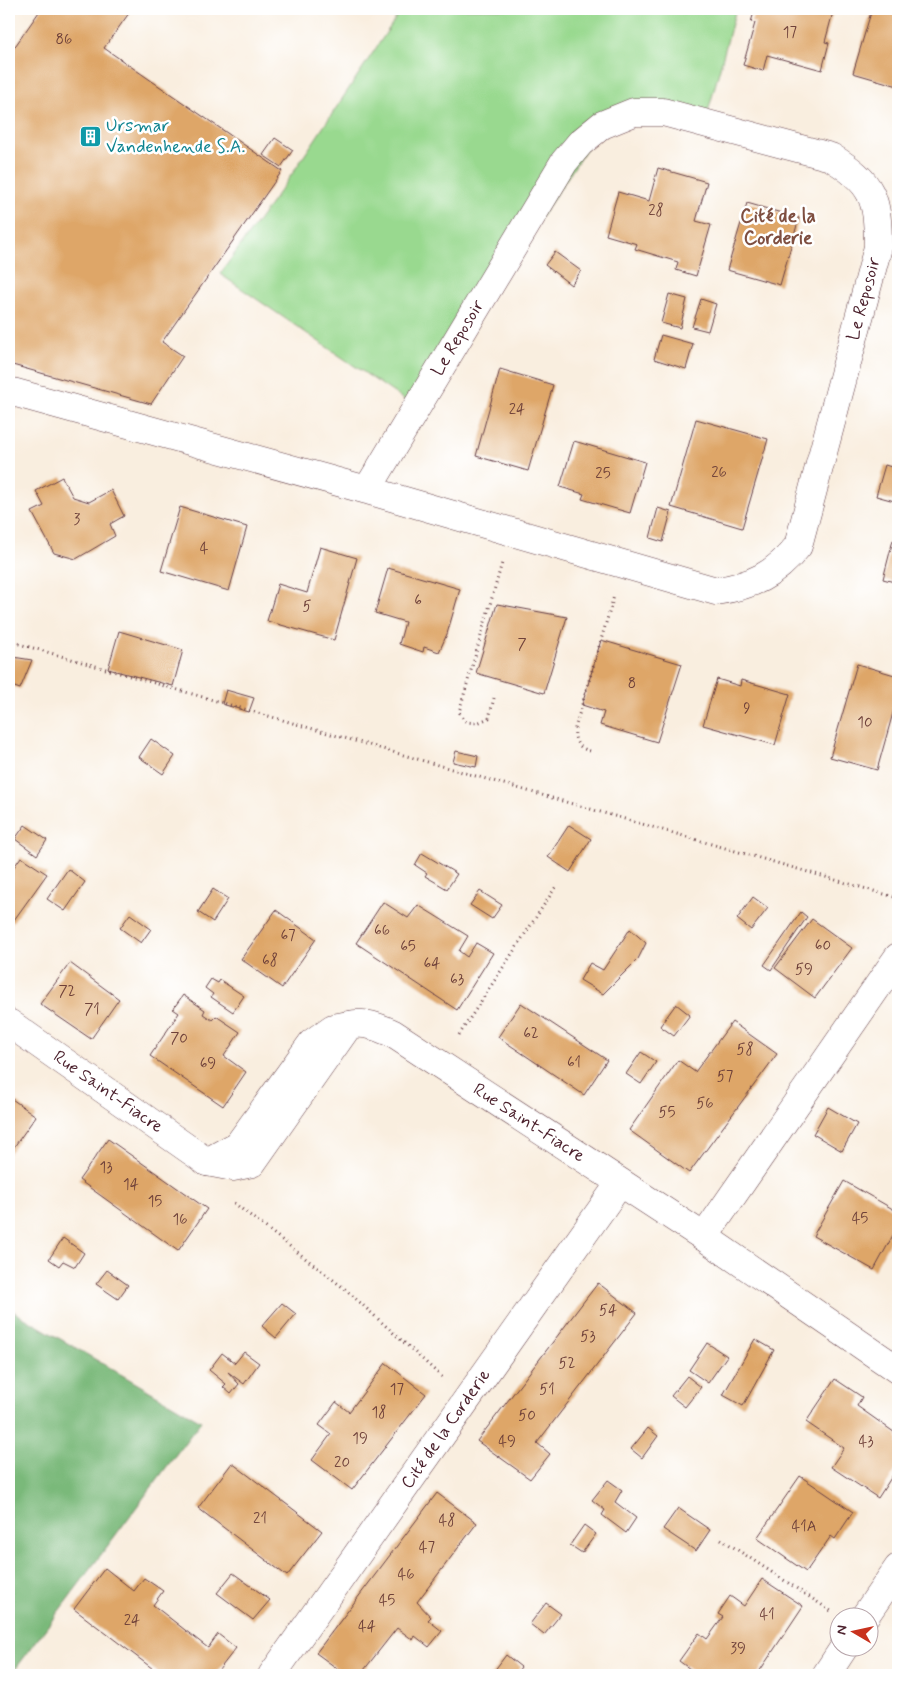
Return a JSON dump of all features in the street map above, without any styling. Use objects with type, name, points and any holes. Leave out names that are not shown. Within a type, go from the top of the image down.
[{"type":"street","name":"Le Reposoir","points":[[9,391],[512,531],[716,591],[742,588],[784,564],[798,546],[878,247],[878,219],[870,188],[854,171],[831,157],[663,112],[634,112],[602,125],[580,143],[564,162],[367,490]]},
{"type":"street","points":[[704,1237],[898,957]]},
{"type":"street","name":"Rue Saint-Fiacre","points":[[9,1023],[207,1162],[233,1167],[252,1163],[349,1025],[359,1023],[376,1026],[392,1033],[704,1237],[898,1370]]},
{"type":"street","name":"Cité de la Corderie","points":[[272,1675],[620,1183]]},
{"type":"street","points":[[872,1606],[898,1568]]},
{"type":"street","points":[[826,1675],[838,1656]]},
{"type":"path","points":[[494,698],[489,718],[477,723],[466,722],[459,712],[512,531]]},
{"type":"path","points":[[590,751],[581,748],[574,739],[575,728],[623,564]]},
{"type":"path","points":[[9,641],[898,898]]},
{"type":"path","points":[[440,1065],[557,885]]},
{"type":"path","points":[[207,1162],[234,1202],[345,1290],[467,1399]]},
{"type":"path","points":[[721,1539],[830,1610]]},
{"type":"green space","points":[[402,9],[736,9],[705,123],[602,125],[416,408],[220,274],[292,174]]},
{"type":"green space","points":[[9,1309],[201,1421],[11,1675],[9,1675]]},
{"type":"building","name":"Ursmar Vandenhende S.A.","points":[[41,9],[132,9],[104,48],[282,171],[162,342],[183,356],[151,404],[9,364],[9,55]]},
{"type":"building","points":[[755,9],[821,9],[833,12],[825,42],[829,43],[822,70],[767,55],[763,71],[743,65],[755,23],[751,22]]},
{"type":"building","points":[[872,9],[898,9],[898,86],[853,73]]},
{"type":"building","points":[[275,138],[293,150],[281,167],[263,155]]},
{"type":"building","points":[[658,168],[707,182],[696,221],[711,225],[696,276],[676,270],[678,262],[635,249],[637,244],[606,235],[618,192],[649,201]]},
{"type":"building","points":[[747,203],[799,218],[780,285],[727,270]]},
{"type":"building","points":[[555,252],[581,271],[571,285],[545,265]]},
{"type":"building","points":[[669,294],[687,299],[680,328],[661,323]]},
{"type":"building","points":[[701,299],[716,304],[708,331],[692,327]]},
{"type":"building","points":[[661,335],[693,344],[686,369],[654,359]]},
{"type":"building","points":[[500,369],[553,385],[528,471],[476,456]]},
{"type":"building","points":[[696,419],[768,439],[742,528],[671,507]]},
{"type":"building","points":[[574,441],[645,462],[630,513],[582,499],[584,494],[560,487]]},
{"type":"building","points":[[885,465],[898,469],[898,502],[876,496]]},
{"type":"building","points":[[62,477],[73,497],[89,502],[111,490],[124,516],[110,524],[115,536],[76,559],[54,553],[32,512],[44,506],[36,491]]},
{"type":"building","points":[[180,507],[247,527],[229,591],[161,571]]},
{"type":"building","points":[[658,508],[671,512],[663,542],[650,538]]},
{"type":"building","points":[[893,540],[898,542],[898,583],[883,579]]},
{"type":"building","points":[[320,547],[357,558],[334,640],[267,621],[278,584],[307,593]]},
{"type":"building","points":[[388,568],[460,589],[447,634],[439,652],[424,647],[423,652],[399,644],[405,622],[375,613]]},
{"type":"building","points":[[497,604],[567,617],[544,693],[476,673]]},
{"type":"building","points":[[119,631],[183,650],[173,686],[108,669]]},
{"type":"building","points":[[601,640],[682,664],[657,742],[600,725],[604,712],[582,705]]},
{"type":"building","points":[[13,657],[32,660],[20,689],[9,685],[9,666]]},
{"type":"building","points":[[857,664],[898,676],[898,695],[877,770],[830,757]]},
{"type":"building","points":[[717,679],[740,686],[741,680],[790,694],[775,745],[703,725]]},
{"type":"building","points":[[226,690],[254,698],[249,712],[222,704]]},
{"type":"building","points":[[151,739],[175,756],[163,774],[139,757]]},
{"type":"building","points":[[456,751],[478,756],[476,767],[453,762]]},
{"type":"building","points":[[25,825],[47,840],[37,855],[15,839]]},
{"type":"building","points":[[569,825],[591,839],[570,872],[548,857]]},
{"type":"building","points":[[422,853],[457,874],[447,889],[425,876],[427,873],[415,865]]},
{"type":"building","points":[[21,857],[47,874],[9,927],[9,874]]},
{"type":"building","points":[[68,869],[85,882],[65,911],[47,899]]},
{"type":"building","points":[[213,889],[228,899],[213,922],[198,912]]},
{"type":"building","points":[[480,891],[502,905],[492,919],[470,905]]},
{"type":"building","points":[[753,897],[768,908],[751,930],[737,919]]},
{"type":"building","points":[[383,902],[408,918],[418,905],[468,936],[459,951],[467,957],[476,943],[493,953],[457,1010],[356,943]]},
{"type":"building","points":[[276,910],[316,939],[282,988],[241,959]]},
{"type":"building","points":[[801,912],[807,917],[771,970],[764,965]]},
{"type":"building","points":[[130,914],[151,929],[141,943],[120,928]]},
{"type":"building","points":[[812,919],[852,948],[815,998],[775,968]]},
{"type":"building","points":[[630,929],[646,943],[638,959],[603,994],[580,980],[590,963],[603,970]]},
{"type":"building","points":[[70,963],[119,999],[91,1039],[40,1004]]},
{"type":"building","points":[[211,979],[218,983],[220,980],[244,996],[233,1012],[211,997],[213,994],[205,988]]},
{"type":"building","points":[[183,995],[205,1010],[203,1014],[212,1020],[216,1016],[240,1032],[224,1056],[246,1072],[223,1106],[150,1056],[179,1013],[173,1009]]},
{"type":"building","points":[[521,1003],[607,1060],[584,1095],[498,1037]]},
{"type":"building","points":[[676,1004],[690,1015],[674,1036],[660,1026]]},
{"type":"building","points":[[732,1022],[777,1054],[689,1173],[629,1130],[678,1060],[695,1072]]},
{"type":"building","points":[[641,1052],[656,1062],[641,1084],[626,1074]]},
{"type":"building","points":[[9,1097],[36,1116],[9,1154]]},
{"type":"building","points":[[828,1107],[857,1124],[842,1151],[813,1134]]},
{"type":"building","points":[[108,1139],[207,1209],[178,1251],[79,1180]]},
{"type":"building","points":[[844,1181],[898,1212],[898,1226],[874,1270],[813,1236]]},
{"type":"building","points":[[63,1238],[84,1253],[75,1267],[63,1261],[59,1266],[49,1259]]},
{"type":"building","points":[[107,1270],[128,1285],[118,1299],[96,1284]]},
{"type":"building","points":[[598,1283],[637,1313],[537,1443],[550,1454],[530,1479],[477,1441]]},
{"type":"building","points":[[282,1303],[296,1314],[276,1338],[262,1326]]},
{"type":"building","points":[[755,1339],[774,1350],[743,1406],[723,1395]]},
{"type":"building","points":[[707,1343],[727,1356],[708,1383],[689,1370]]},
{"type":"building","points":[[244,1352],[259,1363],[244,1384],[228,1372],[239,1384],[231,1394],[223,1387],[226,1384],[209,1370],[222,1353],[235,1363]]},
{"type":"building","points":[[386,1363],[426,1394],[352,1490],[312,1460],[331,1434],[319,1425],[336,1402],[349,1412]]},
{"type":"building","points":[[687,1376],[701,1387],[685,1407],[671,1396]]},
{"type":"building","points":[[835,1379],[862,1397],[857,1406],[898,1435],[898,1467],[878,1498],[831,1467],[844,1448],[806,1422]]},
{"type":"building","points":[[648,1428],[658,1436],[642,1458],[631,1449]]},
{"type":"building","points":[[232,1463],[322,1531],[287,1576],[198,1508]]},
{"type":"building","points":[[800,1476],[853,1512],[835,1539],[831,1536],[806,1572],[757,1538]]},
{"type":"building","points":[[608,1480],[622,1490],[615,1502],[636,1518],[626,1533],[602,1515],[605,1510],[592,1500]]},
{"type":"building","points":[[437,1493],[477,1523],[417,1602],[431,1617],[428,1620],[442,1631],[429,1647],[415,1636],[413,1640],[397,1628],[360,1675],[346,1675],[316,1653]]},
{"type":"building","points":[[678,1508],[710,1530],[696,1551],[663,1529]]},
{"type":"building","points":[[584,1525],[596,1534],[582,1553],[570,1545]]},
{"type":"building","points":[[105,1568],[134,1591],[144,1578],[163,1591],[153,1605],[208,1648],[218,1634],[236,1648],[215,1675],[161,1675],[74,1609]]},
{"type":"building","points":[[233,1573],[270,1600],[253,1620],[217,1593]]},
{"type":"building","points":[[762,1579],[803,1606],[757,1675],[692,1675],[694,1672],[679,1661],[699,1633],[707,1639],[723,1617],[718,1614],[730,1596],[744,1606]]},
{"type":"building","points":[[546,1603],[561,1614],[544,1635],[530,1624]]},
{"type":"building","points":[[506,1655],[521,1667],[515,1675],[491,1675]]},
{"type":"place","name":"Ursmar Vandenhende S.A.","points":[[90,136]]},
{"type":"district","name":"Cité de la Corderie","points":[[778,227]]}]
